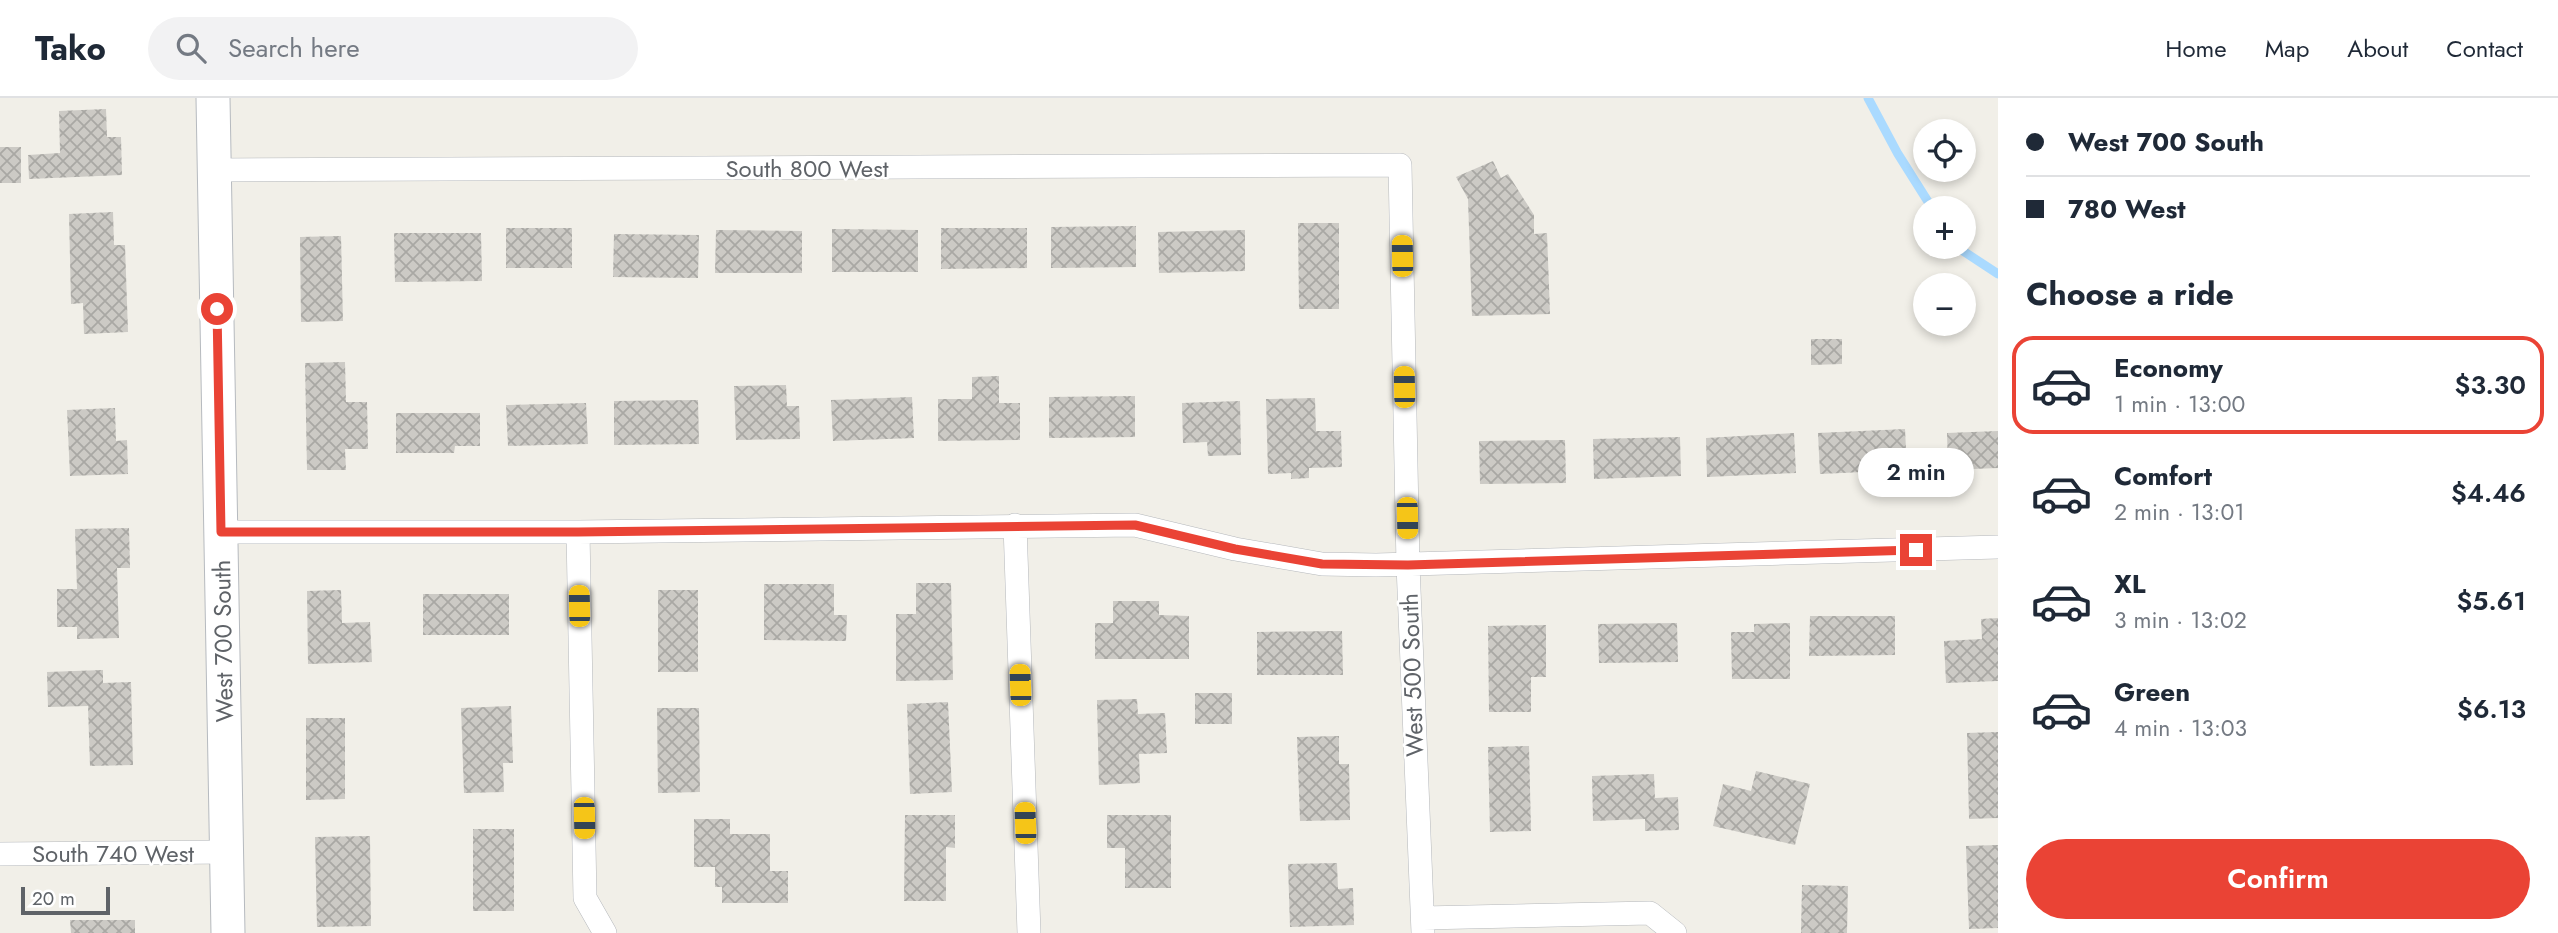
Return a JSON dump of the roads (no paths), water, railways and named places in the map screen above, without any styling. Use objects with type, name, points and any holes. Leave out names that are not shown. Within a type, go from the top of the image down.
[{"type":"street","name":"West 700 South","points":[[213,98],[228,933]]},
{"type":"street","name":"South 800 West","points":[[215,170],[1399,165]]},
{"type":"street","name":"West 500 South","points":[[1399,165],[1408,565],[1423,926]]},
{"type":"street","points":[[1014,525],[1029,933]]},
{"type":"street","points":[[221,532],[578,532],[1135,525],[1235,549],[1322,564],[1408,565],[1998,547]]},
{"type":"street","points":[[578,532],[586,898],[605,933]]},
{"type":"street","name":"South 740 West","points":[[0,854],[227,852]]},
{"type":"street","points":[[1423,926],[1650,913],[1675,933]]},
{"type":"waterway","points":[[1868,98],[1924,196]]},
{"type":"waterway","points":[[1975,259],[1998,274]]}]
